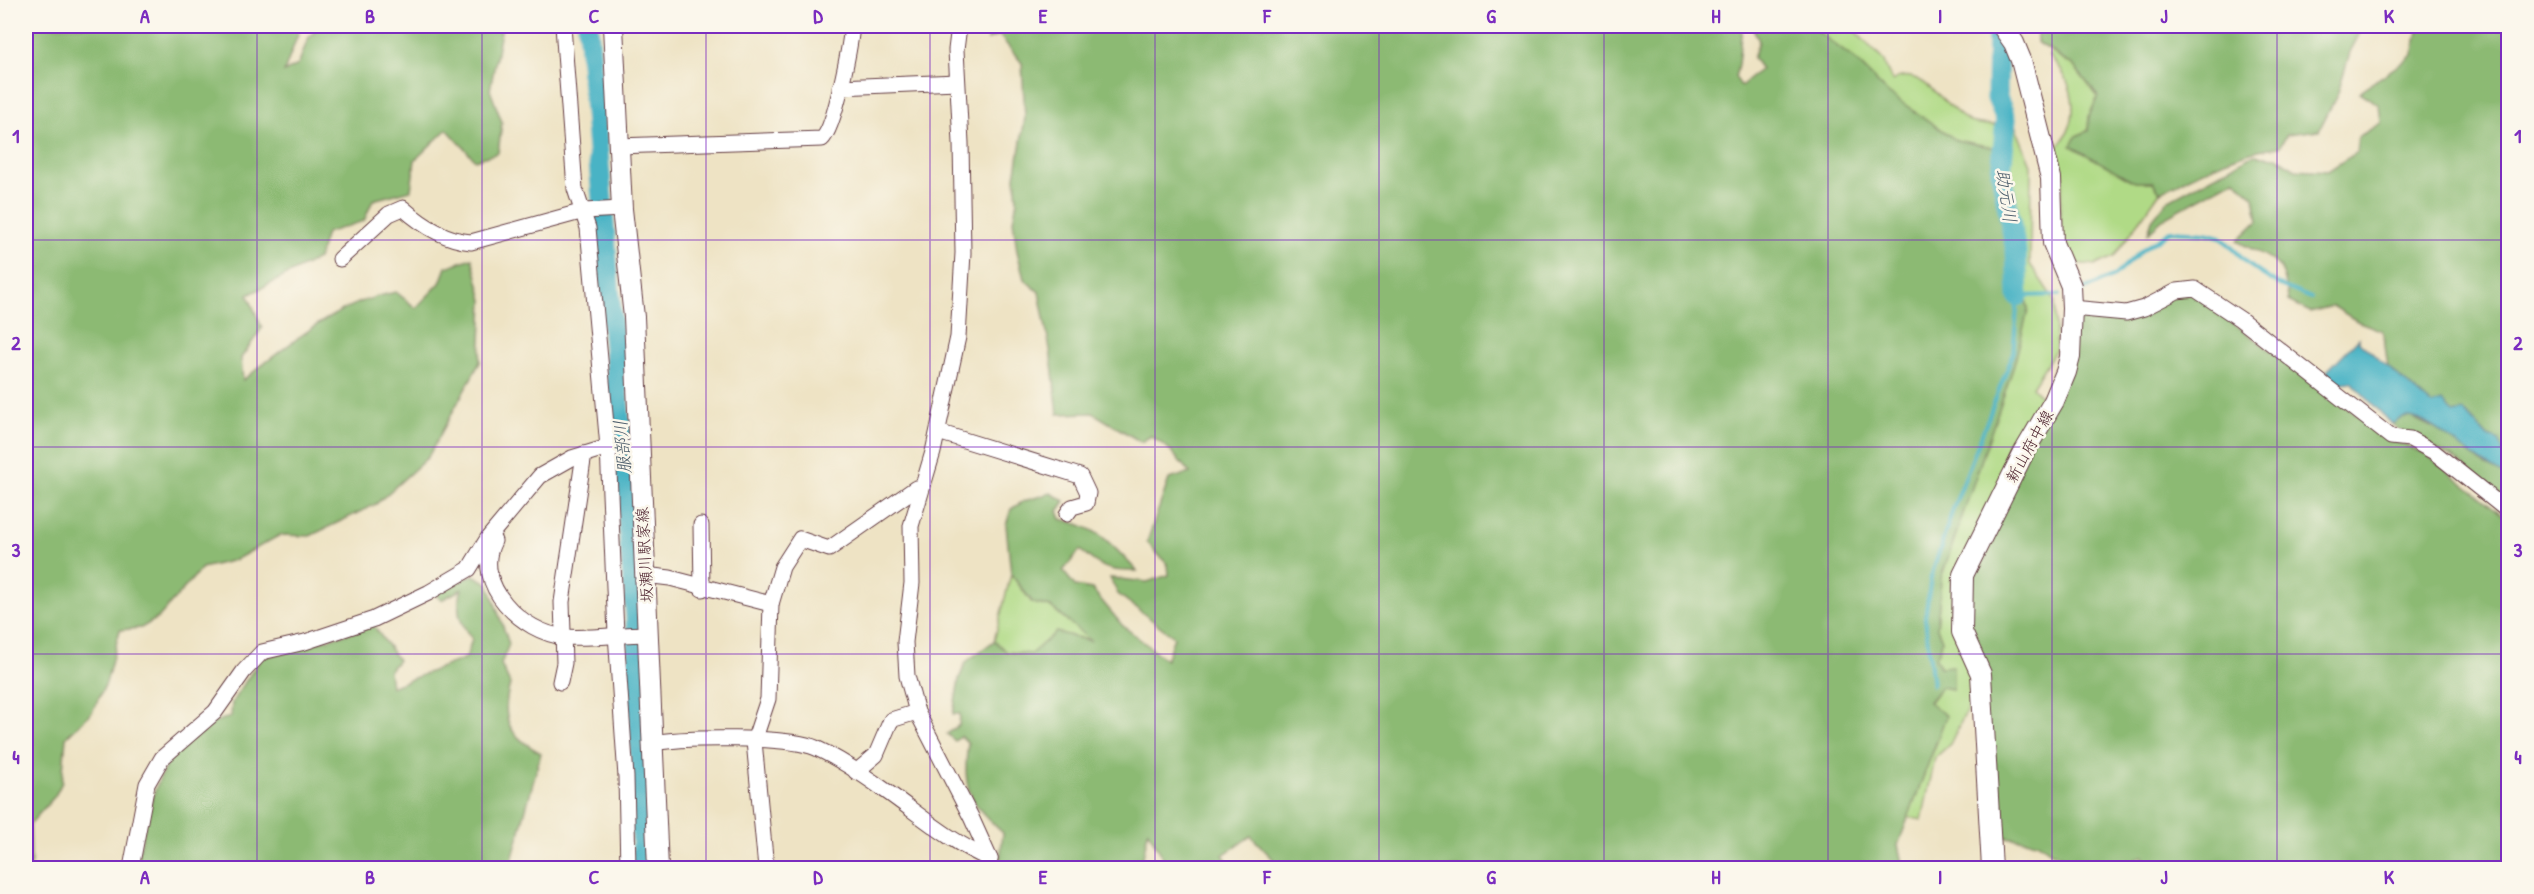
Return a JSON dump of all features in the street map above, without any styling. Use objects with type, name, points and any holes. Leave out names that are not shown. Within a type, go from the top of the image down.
[{"type":"main road","name":"坂瀬川駅家線","points":[[613,26],[618,210],[634,317],[636,448],[645,575],[645,634],[658,868]]},
{"type":"main road","name":"新山府中線","points":[[1992,868],[1981,674],[1962,632],[1963,575],[2066,372],[2070,357],[2072,308],[2071,286],[2053,243],[2051,178],[2021,60],[2003,27]]},
{"type":"street","points":[[563,26],[574,189],[589,211],[611,448],[628,868]]},
{"type":"street","points":[[618,146],[822,139],[829,128],[840,87],[850,48],[852,26]]},
{"type":"street","points":[[959,26],[956,50],[963,253],[958,337],[938,432],[911,526],[912,583],[905,642],[907,676],[917,712],[971,817],[989,864]]},
{"type":"street","points":[[840,87],[957,82]]},
{"type":"street","points":[[340,259],[389,214],[403,208],[417,221],[453,240],[471,242],[589,211],[618,210]]},
{"type":"street","points":[[2072,308],[2126,313],[2144,308],[2177,291],[2195,289],[2240,319],[2391,437],[2410,439],[2434,452],[2508,511]]},
{"type":"street","points":[[938,432],[1080,476],[1088,493],[1086,503],[1072,507],[1067,514]]},
{"type":"street","points":[[131,868],[147,784],[162,758],[215,712],[244,671],[262,652],[305,642],[374,619],[469,569],[488,538],[540,476],[584,454],[611,448],[636,448]]},
{"type":"street","points":[[560,682],[564,663],[562,602],[584,454]]},
{"type":"street","points":[[766,868],[754,741],[768,699],[771,604],[782,567],[800,539],[829,549],[916,488],[920,490]]},
{"type":"street","points":[[505,518],[488,552],[487,570],[494,590],[532,627],[564,637],[645,634]]},
{"type":"street","points":[[701,525],[702,589]]},
{"type":"street","points":[[645,575],[670,578],[702,589],[771,604]]},
{"type":"street","points":[[856,772],[876,754],[891,720],[917,712]]},
{"type":"street","points":[[652,743],[679,738],[787,741],[815,747],[856,772],[989,864]]},
{"type":"green space","points":[[26,26],[301,26],[284,72],[298,65],[308,39],[319,26],[496,26],[501,31],[490,90],[502,122],[498,153],[475,160],[447,129],[415,160],[411,190],[373,200],[364,221],[326,233],[318,259],[248,295],[262,328],[241,358],[243,380],[315,326],[353,305],[396,292],[416,308],[440,283],[446,267],[472,258],[483,300],[480,362],[428,457],[376,504],[310,536],[280,535],[235,560],[202,568],[158,618],[141,628],[120,630],[106,683],[92,712],[66,737],[62,782],[55,796],[30,824],[31,868],[26,868]]},
{"type":"green space","points":[[990,26],[1743,26],[1735,77],[1741,86],[1761,69],[1753,58],[1759,41],[1752,26],[1810,26],[1854,59],[1888,93],[1956,140],[1996,148],[2010,199],[2028,310],[2014,365],[1941,578],[1937,628],[1942,640],[1940,650],[1935,657],[1940,667],[1953,666],[1953,689],[1941,687],[1929,702],[1946,716],[1898,845],[1903,868],[1279,868],[1251,836],[1223,855],[1233,868],[1204,868],[1165,861],[1148,831],[1141,868],[999,868],[1003,833],[982,812],[970,794],[966,773],[968,743],[961,736],[955,741],[947,734],[959,725],[960,714],[953,714],[959,679],[966,662],[994,641],[1007,652],[1031,654],[1056,632],[1091,641],[1051,607],[1033,603],[1011,574],[1006,525],[1011,509],[1024,501],[1051,493],[1065,501],[1058,511],[1061,519],[1086,527],[1111,544],[1137,571],[1106,568],[1080,550],[1063,571],[1075,586],[1092,589],[1122,625],[1166,660],[1174,637],[1118,594],[1110,578],[1147,582],[1169,575],[1168,565],[1147,542],[1169,479],[1190,473],[1169,449],[1151,436],[1141,442],[1093,413],[1058,414],[1050,349],[1039,292],[1024,279],[1013,220],[1017,201],[1015,177],[1025,118],[1022,63],[999,35],[988,40]]},
{"type":"green space","points":[[1810,26],[1850,26],[1883,60],[1892,81],[1902,77],[1912,77],[1922,82],[1959,115],[1973,123],[2015,125],[2031,165],[2030,264],[2055,301],[2056,349],[2032,387],[2044,399],[2017,457],[1954,577],[1951,620],[1972,671],[1976,700],[1971,702],[1950,744],[1935,758],[1922,820],[1906,817],[1940,735],[1929,703],[1941,687],[1953,689],[1935,657],[1942,640],[1937,628],[1941,578],[2014,365],[2028,310],[2010,199],[1996,148],[1956,140],[1888,93],[1854,59]]},
{"type":"green space","points":[[2037,26],[2359,26],[2362,29],[2350,52],[2338,93],[2319,130],[2287,134],[2279,147],[2233,158],[2160,192],[2153,182],[2135,182],[2071,146],[2076,136],[2088,131],[2089,116],[2098,96],[2073,65],[2037,42]]},
{"type":"green space","points":[[2419,26],[2508,26],[2508,464],[2499,441],[2488,437],[2464,411],[2453,413],[2432,405],[2388,367],[2383,331],[2357,321],[2333,306],[2310,312],[2288,301],[2284,276],[2280,268],[2268,257],[2237,241],[2258,221],[2254,197],[2234,179],[2167,216],[2148,233],[2152,220],[2167,201],[2253,155],[2277,157],[2295,169],[2328,171],[2357,152],[2358,137],[2381,123],[2379,105],[2359,92],[2413,55]]},
{"type":"green space","points":[[2052,52],[2073,65],[2098,97],[2089,116],[2088,131],[2076,136],[2135,182],[2153,182],[2160,192],[2114,257],[2096,265],[2073,263],[2062,237],[2060,210],[2063,176],[2057,147],[2065,136],[2073,113],[2070,89],[2058,66],[2049,56]]},
{"type":"green space","points":[[2193,293],[2388,438],[2427,455],[2508,519],[2508,868],[2153,868],[2142,856],[2122,868],[2109,868],[2099,859],[2071,860],[2051,852],[2037,842],[2006,837],[1993,816],[1964,604],[1981,555],[2081,313],[2124,316],[2176,294]]},
{"type":"green space","points":[[2411,417],[2447,435],[2484,465],[2508,476],[2508,502],[2453,458],[2404,434],[2392,424],[2401,418]]},
{"type":"green space","points":[[1011,574],[1032,603],[1051,607],[1093,641],[1056,632],[1031,654],[1007,652],[994,641]]},
{"type":"green space","points":[[473,575],[488,583],[509,644],[501,664],[510,684],[506,708],[510,726],[521,740],[541,753],[510,868],[136,868],[153,798],[172,756],[187,739],[206,726],[231,717],[232,702],[261,658],[374,626],[398,660],[389,671],[391,687],[466,658],[472,639],[460,616],[459,603],[462,589],[441,600],[434,593]]},
{"type":"water","points":[[2359,338],[2359,342],[2432,405],[2442,402],[2453,413],[2464,411],[2488,437],[2499,441],[2508,464],[2508,476],[2496,471],[2419,419],[2407,417],[2392,424],[2351,382],[2331,384],[2326,378],[2327,371]]},
{"type":"waterway","name":"服部川","points":[[588,26],[636,620],[643,868]]},
{"type":"waterway","name":"助元川","points":[[1998,26],[1997,98],[2006,119],[2001,172],[2016,251],[2018,296]]},
{"type":"waterway","points":[[2081,291],[2114,276],[2142,250],[2170,231],[2206,233],[2221,237],[2254,269],[2277,284],[2311,298]]},
{"type":"waterway","points":[[1933,685],[1925,618],[1931,577],[1953,509],[2013,354],[2018,296],[2059,295]]}]
